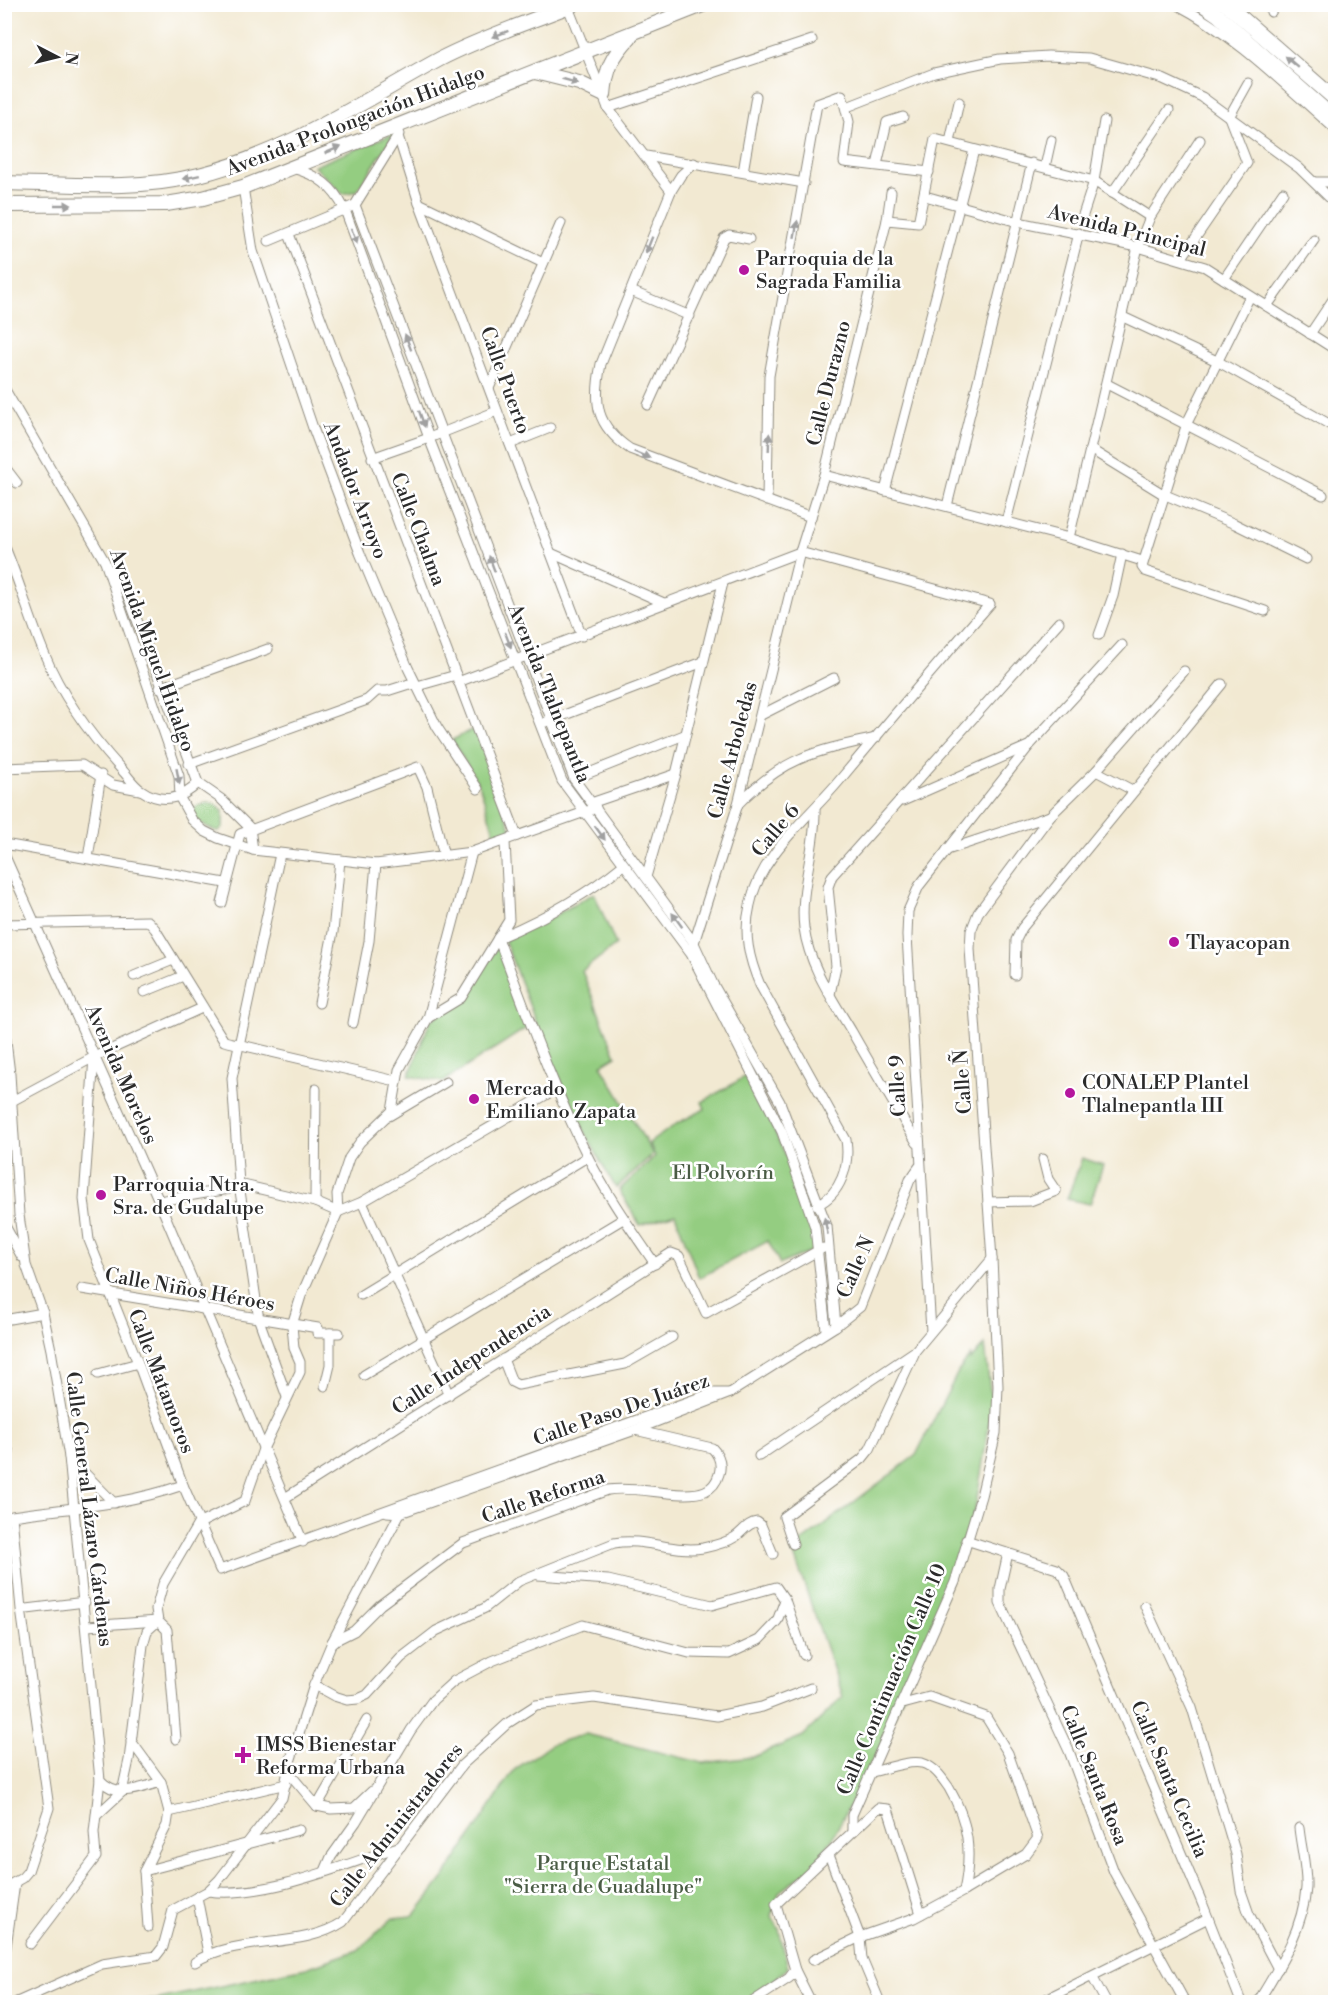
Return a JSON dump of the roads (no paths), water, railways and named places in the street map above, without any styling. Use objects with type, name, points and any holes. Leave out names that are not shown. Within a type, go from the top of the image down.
[{"type":"highway","name":"Avenida Prolongación Hidalgo","points":[[4,205],[166,204],[203,198],[290,168],[705,4]]},
{"type":"highway","points":[[1202,4],[1218,15],[1335,120]]},
{"type":"highway","points":[[1226,4],[1335,100]]},
{"type":"highway","name":"Avenida Prolongación Hidalgo","points":[[4,183],[168,182],[242,162],[299,138],[461,49],[571,6]]},
{"type":"highway","points":[[606,102],[608,65],[614,53],[633,33]]},
{"type":"highway","points":[[535,72],[579,83],[606,102]]},
{"type":"street","points":[[1176,4],[1266,68],[1335,130]]},
{"type":"street","points":[[571,6],[606,102],[671,191]]},
{"type":"street","points":[[606,102],[812,40]]},
{"type":"street","points":[[847,107],[934,73],[1000,59],[1048,56],[1089,58],[1163,79],[1202,97],[1315,182],[1335,204]]},
{"type":"street","points":[[1229,117],[1248,83]]},
{"type":"street","points":[[767,501],[768,376],[804,183],[815,108],[820,102],[842,95],[847,107],[849,122],[844,162],[929,172]]},
{"type":"street","points":[[743,172],[756,96]]},
{"type":"street","points":[[950,142],[959,102]]},
{"type":"street","points":[[1112,193],[1169,110]]},
{"type":"street","points":[[877,165],[887,122],[903,117]]},
{"type":"street","points":[[1181,259],[1247,163],[1229,117]]},
{"type":"street","points":[[1082,218],[1094,181],[1104,121]]},
{"type":"street","points":[[268,241],[355,205],[398,136],[402,122]]},
{"type":"street","name":"Calle Puerto","points":[[398,136],[419,203],[490,386],[497,411],[582,636]]},
{"type":"street","points":[[887,220],[918,223],[935,139],[1094,181],[1150,217]]},
{"type":"street","points":[[1045,167],[1051,140]]},
{"type":"street","points":[[1069,538],[1138,247],[1150,217],[1200,140]]},
{"type":"street","points":[[885,491],[974,150]]},
{"type":"street","points":[[646,156],[804,183]]},
{"type":"street","points":[[694,163],[681,175],[671,191],[598,376],[598,403],[605,427],[630,449],[812,517]]},
{"type":"street","points":[[946,506],[1032,164]]},
{"type":"street","name":"Avenida Tlalnepantla","points":[[290,168],[321,179],[339,198],[345,210],[429,438],[562,781],[691,954],[769,1105],[809,1208],[819,1250],[826,1330]]},
{"type":"street","points":[[1315,182],[1335,182]]},
{"type":"street","name":"Andador Arroyo","points":[[243,186],[253,251],[312,428],[360,553],[437,727],[478,789]]},
{"type":"street","name":"Calle Durazno","points":[[800,552],[825,475],[887,220],[891,192]]},
{"type":"street","points":[[1224,279],[1283,192]]},
{"type":"street","name":"Avenida Principal","points":[[925,196],[1018,222],[1138,247],[1205,267],[1335,350]]},
{"type":"street","points":[[419,203],[543,263]]},
{"type":"street","name":"Avenida Tlalnepantla","points":[[355,205],[574,779],[694,943],[713,984],[780,1102],[827,1226],[836,1326]]},
{"type":"street","points":[[490,386],[561,223]]},
{"type":"street","points":[[1006,522],[1079,233]]},
{"type":"street","name":"Calle Chalma","points":[[289,234],[517,836]]},
{"type":"street","points":[[648,405],[725,235],[749,239]]},
{"type":"street","points":[[1267,306],[1314,240]]},
{"type":"street","points":[[631,291],[690,316]]},
{"type":"street","points":[[1310,334],[1335,295]]},
{"type":"street","points":[[1250,296],[1187,423],[1142,564],[1145,571],[1265,611]]},
{"type":"street","points":[[1123,317],[1217,361],[1335,428]]},
{"type":"street","points":[[1107,384],[1187,423],[1323,495]]},
{"type":"street","name":"Avenida Miguel Hidalgo","points":[[4,388],[105,562],[179,776],[180,798]]},
{"type":"street","points":[[372,458],[497,411]]},
{"type":"street","points":[[510,444],[550,428]]},
{"type":"street","points":[[1090,449],[1163,494],[1235,524],[1306,559]]},
{"type":"street","points":[[4,466],[17,483]]},
{"type":"street","points":[[825,475],[1069,538],[1122,554],[1142,564]]},
{"type":"street","points":[[4,545],[44,653],[67,701],[101,747],[140,790]]},
{"type":"street","points":[[189,764],[367,700],[377,691],[457,678],[516,661],[800,552]]},
{"type":"street","name":"Calle 6","points":[[800,552],[990,604],[775,853],[760,876],[750,904],[746,936],[750,961],[760,985],[846,1140],[848,1154],[846,1168],[836,1191],[820,1204],[809,1208]]},
{"type":"street","name":"Calle Arboledas","points":[[691,954],[738,804],[800,552]]},
{"type":"street","points":[[551,553],[664,603]]},
{"type":"street","points":[[1099,635],[1113,596],[1122,554]]},
{"type":"street","points":[[105,562],[125,588],[160,687],[198,783],[220,799],[250,828],[253,850]]},
{"type":"street","points":[[646,877],[676,774],[723,583]]},
{"type":"street","points":[[830,994],[836,966],[828,887],[832,876],[1059,622]]},
{"type":"street","name":"Calle 9","points":[[931,1331],[919,1167],[907,924],[912,898],[945,851],[1029,746],[1122,645]]},
{"type":"street","points":[[160,687],[268,649]]},
{"type":"street","points":[[539,724],[703,662]]},
{"type":"street","name":"Calle Ñ","points":[[992,1259],[970,949],[971,931],[978,913],[1050,816],[1096,771],[1184,671]]},
{"type":"street","points":[[761,715],[834,678]]},
{"type":"street","points":[[1015,975],[1016,940],[1022,928],[1222,684]]},
{"type":"street","points":[[574,779],[684,735]]},
{"type":"street","points":[[738,804],[771,773],[796,758],[876,738]]},
{"type":"street","points":[[898,804],[1029,746]]},
{"type":"street","points":[[4,768],[82,765],[121,788],[140,790],[167,799],[180,798],[198,783]]},
{"type":"street","points":[[222,903],[225,883],[240,834],[250,828],[418,767],[444,856]]},
{"type":"street","points":[[1096,771],[1134,791]]},
{"type":"street","points":[[180,798],[192,820],[204,831],[253,850],[376,864],[472,852],[596,808],[594,802],[610,794],[676,774]]},
{"type":"street","points":[[88,858],[101,775]]},
{"type":"street","points":[[815,809],[804,926],[810,955],[918,1146]]},
{"type":"street","points":[[945,851],[1050,816]]},
{"type":"street","points":[[428,1018],[461,998],[509,921],[505,842]]},
{"type":"street","points":[[4,844],[225,883]]},
{"type":"street","points":[[388,1117],[393,1105],[396,1081],[428,1018],[472,852]]},
{"type":"street","name":"Avenida Morelos","points":[[4,854],[159,1201],[303,1542]]},
{"type":"street","points":[[280,854],[237,1046],[232,1078],[239,1184],[259,1320],[287,1397]]},
{"type":"street","points":[[319,1003],[333,932],[340,860]]},
{"type":"street","points":[[353,1023],[369,941],[376,864]]},
{"type":"street","points":[[498,939],[539,921],[593,890],[623,865]]},
{"type":"street","points":[[4,924],[148,921],[224,1041],[237,1046],[396,1081]]},
{"type":"street","points":[[498,939],[556,1089],[587,1157],[623,1219],[655,1264]]},
{"type":"street","points":[[134,976],[173,960]]},
{"type":"street","points":[[144,992],[183,976]]},
{"type":"street","points":[[12,1101],[94,1057],[202,1008]]},
{"type":"street","name":"Calle General Lázaro Cárdenas","points":[[4,1024],[12,1101],[19,1215],[26,1265],[43,1313],[69,1457],[85,1602],[100,1780],[94,1832],[96,1857],[30,1944]]},
{"type":"street","name":"Calle Matamoros","points":[[94,1057],[85,1220],[109,1294],[138,1363],[198,1524],[220,1570],[303,1542]]},
{"type":"street","points":[[176,1738],[167,1630],[158,1622],[156,1609],[163,1584],[198,1524],[245,1501],[263,1449],[301,1366],[294,1347],[292,1325],[311,1270],[338,1212],[337,1194],[349,1158],[360,1142],[388,1117],[446,1082]]},
{"type":"street","points":[[315,1202],[316,1089]]},
{"type":"street","points":[[159,1201],[229,1189],[239,1184],[315,1202],[338,1212],[362,1202],[556,1089]]},
{"type":"street","points":[[361,1295],[587,1157]]},
{"type":"street","points":[[988,1202],[1030,1201],[1056,1191],[1048,1179],[1042,1159]]},
{"type":"street","name":"Calle N","points":[[730,1393],[826,1330],[836,1326],[860,1307],[910,1180],[919,1167]]},
{"type":"street","points":[[362,1202],[393,1277],[449,1395]]},
{"type":"street","points":[[364,1375],[623,1219]]},
{"type":"street","points":[[4,1224],[26,1265]]},
{"type":"street","points":[[819,1250],[829,1246]]},
{"type":"street","name":"Calle Independencia","points":[[285,1498],[503,1359],[676,1253],[706,1314],[819,1250]]},
{"type":"street","points":[[793,1544],[784,1517],[862,1459],[870,1449],[915,1351],[992,1259]]},
{"type":"street","name":"Calle Continuación Calle 10","points":[[852,1830],[852,1815],[955,1582],[990,1464],[998,1410],[992,1259]]},
{"type":"street","name":"Calle Niños Héroes","points":[[82,1289],[318,1328],[317,1333],[335,1333],[325,1386]]},
{"type":"street","points":[[4,1320],[43,1313]]},
{"type":"street","points":[[503,1359],[512,1382],[518,1386],[625,1364],[672,1337]]},
{"type":"street","points":[[759,1456],[915,1351]]},
{"type":"street","points":[[98,1374],[138,1363]]},
{"type":"street","name":"Calle Paso De Juárez","points":[[504,1473],[712,1393],[730,1393]]},
{"type":"street","name":"Calle Paso De Juárez","points":[[504,1473],[635,1430],[730,1393]]},
{"type":"street","name":"Calle Reforma","points":[[332,1642],[348,1636],[380,1605],[463,1543],[608,1490],[627,1488],[694,1494],[708,1490],[714,1485],[718,1477],[720,1461],[712,1448],[635,1430]]},
{"type":"street","points":[[69,1457],[114,1503]]},
{"type":"street","points":[[303,1542],[504,1473]]},
{"type":"street","points":[[4,1888],[15,1883],[28,1871],[34,1861],[49,1808],[21,1610],[12,1516],[75,1510],[114,1503],[147,1497],[183,1485]]},
{"type":"street","points":[[17,2002],[79,1972],[124,1960],[156,1956],[163,1947],[173,1910],[208,1891],[279,1804],[314,1685],[332,1642],[399,1509]]},
{"type":"street","points":[[314,1685],[347,1700],[367,1695],[401,1658],[436,1631],[485,1608],[519,1581],[622,1542],[680,1549],[711,1546],[734,1538],[752,1522],[757,1522],[761,1525],[773,1554]]},
{"type":"street","points":[[966,1540],[1008,1553]]},
{"type":"street","name":"Calle Santa Cecilia","points":[[1008,1553],[1061,1572],[1208,1918],[1240,2002]]},
{"type":"street","name":"Calle Santa Rosa","points":[[1008,1553],[1000,1589],[1000,1603],[1069,1751],[1114,1872],[1185,2002]]},
{"type":"street","points":[[533,1575],[608,1580],[712,1605],[741,1599],[772,1587],[780,1590],[785,1600],[804,1654]]},
{"type":"street","points":[[325,1870],[411,1730],[433,1700],[454,1682],[492,1661],[583,1625],[689,1653],[729,1654],[759,1640],[777,1621],[785,1600]]},
{"type":"street","points":[[27,1609],[85,1602]]},
{"type":"street","points":[[1145,1606],[1192,1708],[1236,1854],[1241,1891],[1249,1914],[1278,1969]]},
{"type":"street","points":[[87,1626],[158,1622]]},
{"type":"street","points":[[122,1792],[132,1742],[143,1645],[147,1631],[158,1622]]},
{"type":"street","name":"Calle Administradores","points":[[208,1953],[280,1942],[333,1929],[348,1917],[447,1783],[477,1749],[508,1723],[536,1705],[594,1698],[717,1716],[762,1707],[811,1688]]},
{"type":"street","points":[[813,1960],[860,1937],[921,1914],[964,1891],[1026,1854],[1038,1838],[1008,1754],[986,1717],[929,1697],[903,1704]]},
{"type":"street","points":[[317,1806],[367,1720]]},
{"type":"street","points":[[132,1742],[161,1782],[169,1812],[167,1826],[144,1871],[148,1927]]},
{"type":"street","points":[[872,1772],[921,1763],[933,1768],[942,1777],[965,1822],[969,1838],[964,1891]]},
{"type":"street","points":[[289,1773],[317,1806],[331,1809],[354,1808],[378,1786]]},
{"type":"street","points":[[100,1780],[110,1789],[122,1792]]},
{"type":"street","points":[[97,1815],[122,1792],[161,1782]]},
{"type":"street","points":[[169,1812],[286,1784]]},
{"type":"street","points":[[811,2002],[795,1970],[776,1906],[852,1830],[878,1808],[886,1807],[921,1914]]},
{"type":"street","points":[[1258,2002],[1288,1951],[1304,1904],[1306,1885],[1299,1828]]},
{"type":"street","points":[[144,1871],[250,1841],[299,1830]]},
{"type":"street","points":[[208,1891],[224,1893],[285,1883],[401,1846]]},
{"type":"street","points":[[829,1855],[860,1937],[862,1959],[880,2002]]},
{"type":"street","points":[[4,1961],[15,1883]]},
{"type":"street","points":[[195,1962],[208,1953],[197,1897]]},
{"type":"street","points":[[1040,2002],[1053,1999],[1208,1918]]},
{"type":"street","points":[[752,2002],[789,1978],[795,1970]]},
{"type":"street","points":[[1093,1978],[1106,2002]]},
{"type":"place","name":"Parroquia de la Sagrada Familia","points":[[744,270]]},
{"type":"place","name":"Tlayacopan","points":[[1174,942]]},
{"type":"place","name":"CONALEP Plantel Tlalnepantla III","points":[[1070,1093]]},
{"type":"place","name":"Mercado Emiliano Zapata","points":[[474,1099]]},
{"type":"place","name":"Parroquia Ntra. Sra. de Gudalupe","points":[[101,1195]]},
{"type":"place","name":"IMSS Bienestar Reforma Urbana","points":[[243,1755]]},
{"type":"park label","name":"El Polvorín","points":[[723,1172]]},
{"type":"park label","name":"Parque Estatal \"Sierra de Guadalupe\"","points":[[603,1874]]}]
